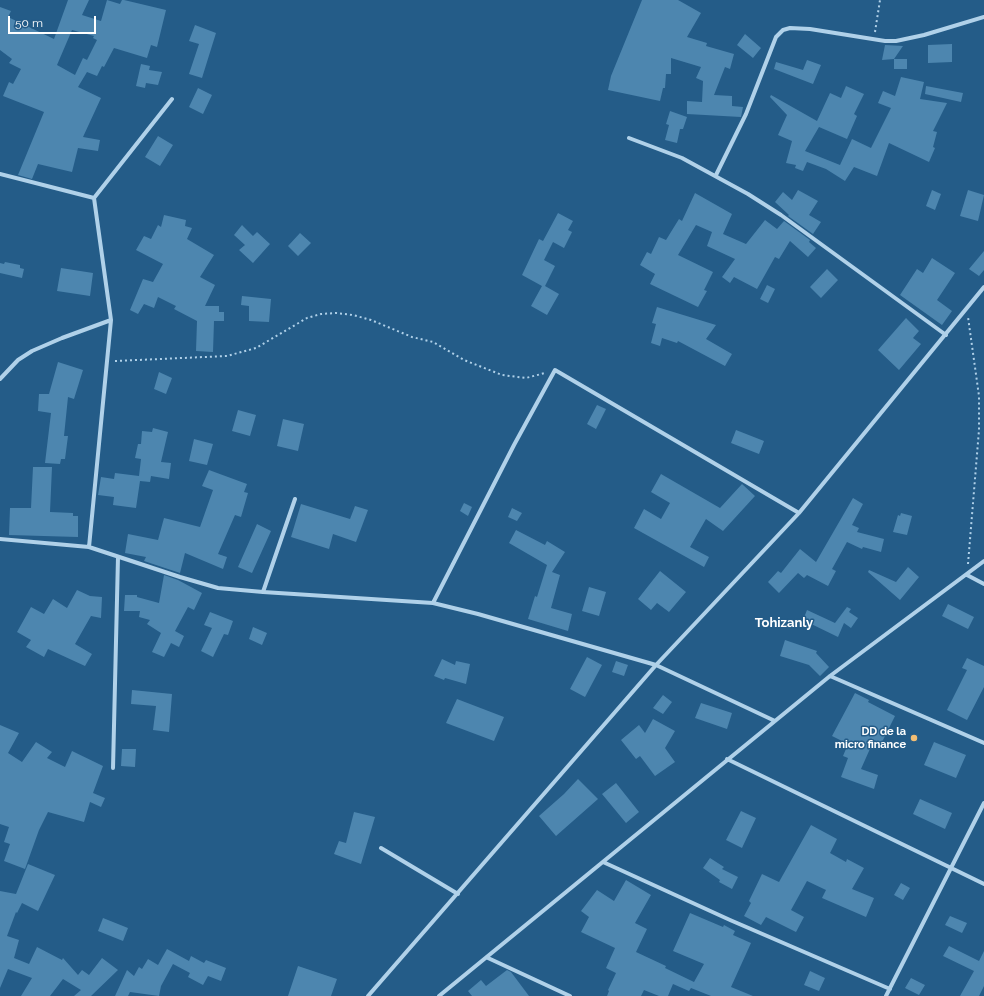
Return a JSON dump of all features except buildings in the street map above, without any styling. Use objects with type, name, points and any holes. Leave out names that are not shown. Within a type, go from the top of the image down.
[{"type":"street","points":[[716,175],[746,114],[779,33],[790,28],[810,29],[885,41],[907,40],[984,17]]},
{"type":"street","points":[[89,547],[111,320],[94,198],[172,99]]},
{"type":"street","points":[[629,138],[682,158],[716,175],[781,215],[946,335]]},
{"type":"street","points":[[0,174],[94,198]]},
{"type":"street","points":[[368,996],[656,665],[799,512],[984,287]]},
{"type":"street","points":[[0,379],[18,360],[32,351],[111,320]]},
{"type":"street","points":[[433,603],[514,445],[555,370],[799,512]]},
{"type":"street","points":[[263,592],[295,499]]},
{"type":"street","points":[[0,539],[89,547],[218,588],[433,603],[478,614],[656,665],[775,722]]},
{"type":"street","points":[[113,768],[118,557]]},
{"type":"street","points":[[439,996],[488,958],[727,759],[775,722],[830,676],[984,561]]},
{"type":"street","points":[[967,575],[984,584]]},
{"type":"street","points":[[830,676],[984,743]]},
{"type":"street","points":[[727,759],[984,884]]},
{"type":"street","points":[[886,996],[984,803]]},
{"type":"street","points":[[382,848],[458,894]]},
{"type":"street","points":[[603,862],[730,920],[890,989]]},
{"type":"street","points":[[488,958],[570,996]]},
{"type":"path","points":[[873,39],[880,0]]},
{"type":"path","points":[[967,306],[978,396],[979,430],[967,575]]},
{"type":"path","points":[[108,361],[227,356],[256,348],[307,318],[321,314],[336,313],[353,315],[371,320],[412,337],[433,342],[464,360],[502,375],[526,378],[555,370]]},
{"type":"place","name":"DD de la micro finance","points":[[914,738]]},
{"type":"district","name":"Tohizanly","points":[[784,623]]}]
